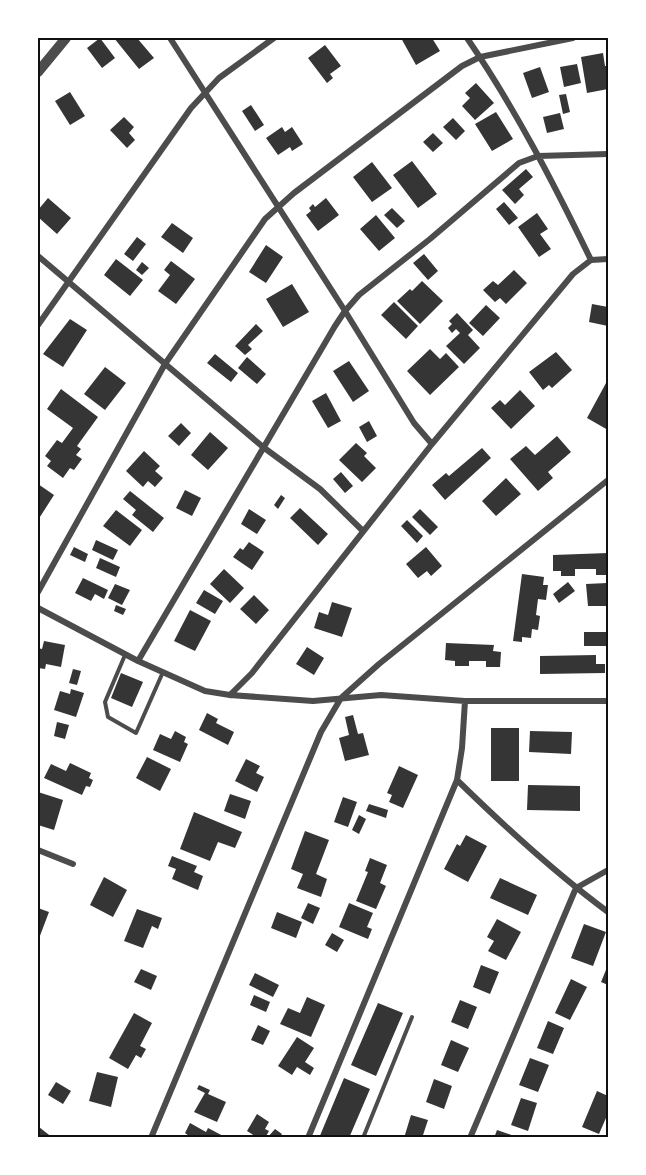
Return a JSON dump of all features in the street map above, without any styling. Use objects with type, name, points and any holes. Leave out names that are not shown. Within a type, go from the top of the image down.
[{"type":"street","points":[[38,72],[66,38]]},
{"type":"street","points":[[170,38],[414,423],[432,444]]},
{"type":"street","points":[[38,325],[191,108],[219,78],[274,38]]},
{"type":"street","points":[[467,38],[492,73],[552,180],[591,260]]},
{"type":"street","points":[[38,592],[165,364],[265,219],[277,207],[462,66],[480,57],[573,38]]},
{"type":"street","points":[[138,661],[345,311],[359,295],[430,239],[519,163],[538,156],[609,154]]},
{"type":"street","points":[[38,256],[263,447],[320,489],[363,531]]},
{"type":"street","points":[[230,695],[252,673],[432,444],[573,274],[591,260],[609,259]]},
{"type":"street","points":[[151,1137],[321,732],[341,698],[379,663],[609,480]]},
{"type":"street","points":[[38,608],[125,655],[205,691],[313,701],[381,695],[465,701],[609,701]]},
{"type":"street","points":[[308,1137],[457,780],[465,701]]},
{"type":"street","points":[[457,780],[513,835],[576,888],[609,912]]},
{"type":"street","points":[[38,850],[73,864]]},
{"type":"street","points":[[470,1137],[576,888],[609,870]]},
{"type":"lane","points":[[125,655],[105,702],[108,717],[136,733],[163,672]]},
{"type":"lane","points":[[363,1137],[412,1017]]},
{"type":"building","points":[[100,38],[115,58],[102,68],[87,48]]},
{"type":"building","points":[[114,38],[137,38],[154,58],[139,69]]},
{"type":"building","points":[[401,38],[432,38],[440,51],[416,65]]},
{"type":"building","points":[[325,45],[341,66],[330,74],[333,78],[327,83],[308,58]]},
{"type":"building","points":[[603,53],[605,66],[608,66],[608,89],[587,93],[581,57]]},
{"type":"building","points":[[577,64],[581,83],[564,87],[560,67]]},
{"type":"building","points":[[540,67],[549,92],[532,98],[523,73]]},
{"type":"building","points":[[476,83],[494,103],[475,120],[462,106],[470,98],[465,93]]},
{"type":"building","points":[[70,92],[85,116],[70,125],[55,101]]},
{"type":"building","points":[[566,94],[570,112],[563,114],[559,95]]},
{"type":"building","points":[[251,105],[264,125],[255,131],[242,111]]},
{"type":"building","points":[[496,112],[513,139],[492,151],[475,124]]},
{"type":"building","points":[[560,113],[564,129],[547,133],[543,117]]},
{"type":"building","points":[[124,117],[134,127],[129,133],[135,140],[127,148],[110,130]]},
{"type":"building","points":[[453,118],[465,131],[456,140],[443,127]]},
{"type":"building","points":[[282,127],[285,132],[292,127],[303,144],[292,151],[290,147],[278,155],[266,138]]},
{"type":"building","points":[[433,133],[443,143],[433,152],[423,142]]},
{"type":"building","points":[[412,161],[437,194],[418,208],[393,175]]},
{"type":"building","points":[[372,162],[392,188],[372,202],[353,177]]},
{"type":"building","points":[[526,169],[533,177],[519,189],[524,195],[515,204],[502,190]]},
{"type":"building","points":[[48,198],[71,218],[57,234],[38,217],[38,210]]},
{"type":"building","points":[[326,198],[339,215],[318,231],[306,215],[311,211],[309,208],[313,204],[315,207]]},
{"type":"building","points":[[504,202],[518,218],[509,225],[496,209]]},
{"type":"building","points":[[392,208],[405,221],[397,228],[384,215]]},
{"type":"building","points":[[537,213],[548,229],[540,234],[551,249],[539,257],[518,227]]},
{"type":"building","points":[[376,215],[395,238],[379,251],[360,229]]},
{"type":"building","points":[[172,223],[193,238],[183,253],[161,237]]},
{"type":"building","points":[[137,237],[146,244],[133,261],[124,254]]},
{"type":"building","points":[[266,245],[283,257],[266,283],[249,272]]},
{"type":"building","points":[[424,254],[438,271],[428,280],[413,263]]},
{"type":"building","points":[[116,259],[143,280],[130,296],[104,275]]},
{"type":"building","points":[[171,261],[195,279],[176,304],[158,291],[170,275],[164,270]]},
{"type":"building","points":[[142,262],[149,268],[142,275],[136,270]]},
{"type":"building","points":[[514,270],[527,283],[506,304],[500,298],[495,302],[483,290],[493,281],[498,285]]},
{"type":"building","points":[[422,281],[443,301],[420,324],[397,301]]},
{"type":"building","points":[[292,284],[309,312],[283,327],[266,299]]},
{"type":"building","points":[[394,302],[418,326],[406,339],[381,315]]},
{"type":"building","points":[[592,304],[608,307],[608,326],[589,322]]},
{"type":"building","points":[[486,305],[500,318],[483,336],[469,323]]},
{"type":"building","points":[[457,313],[473,330],[468,335],[480,348],[464,364],[446,346],[460,333],[456,329],[452,333],[448,328],[452,324],[449,321]]},
{"type":"building","points":[[70,319],[87,330],[63,367],[43,354]]},
{"type":"building","points":[[256,324],[263,331],[248,345],[252,349],[245,355],[235,346]]},
{"type":"building","points":[[430,349],[440,359],[446,353],[459,367],[430,395],[407,371]]},
{"type":"building","points":[[556,352],[572,370],[552,388],[549,385],[543,390],[529,372]]},
{"type":"building","points":[[215,354],[238,373],[231,382],[207,363]]},
{"type":"building","points":[[247,357],[266,374],[257,384],[238,368]]},
{"type":"building","points":[[349,361],[369,391],[353,402],[333,371]]},
{"type":"building","points":[[105,367],[126,383],[105,410],[84,394]]},
{"type":"building","points":[[606,383],[608,384],[608,430],[587,418]]},
{"type":"building","points":[[61,389],[98,417],[77,446],[81,449],[76,455],[82,459],[74,470],[70,468],[63,478],[47,466],[51,461],[45,456],[57,440],[62,443],[73,428],[47,409]]},
{"type":"building","points":[[520,390],[535,406],[511,429],[491,408],[500,400],[505,405]]},
{"type":"building","points":[[326,393],[341,421],[328,428],[312,401]]},
{"type":"building","points":[[369,421],[377,436],[367,442],[359,427]]},
{"type":"building","points":[[181,423],[191,433],[179,446],[168,436]]},
{"type":"building","points":[[210,432],[228,448],[208,470],[191,455]]},
{"type":"building","points":[[557,436],[571,452],[548,472],[553,478],[538,491],[510,459],[526,446],[535,455]]},
{"type":"building","points":[[356,443],[367,453],[364,456],[376,468],[362,482],[339,460]]},
{"type":"building","points":[[482,448],[491,458],[445,500],[432,485],[446,473],[449,476]]},
{"type":"building","points":[[144,451],[160,466],[155,471],[163,478],[155,487],[148,481],[143,487],[126,471]]},
{"type":"building","points":[[341,472],[353,486],[345,493],[333,479]]},
{"type":"building","points":[[506,478],[521,494],[496,516],[482,501]]},
{"type":"building","points":[[38,484],[54,495],[38,520]]},
{"type":"building","points":[[185,490],[201,498],[192,516],[176,508]]},
{"type":"building","points":[[130,491],[164,518],[153,532],[132,515],[136,510],[123,499]]},
{"type":"building","points":[[281,495],[285,498],[278,509],[274,505]]},
{"type":"building","points":[[300,508],[328,534],[318,545],[290,518]]},
{"type":"building","points":[[249,509],[266,520],[257,534],[241,524]]},
{"type":"building","points":[[420,509],[438,527],[430,535],[412,517]]},
{"type":"building","points":[[116,510],[142,530],[130,546],[103,526]]},
{"type":"building","points":[[407,520],[423,536],[417,543],[401,526]]},
{"type":"building","points":[[96,540],[118,550],[113,560],[92,550]]},
{"type":"building","points":[[249,542],[264,552],[252,570],[233,557]]},
{"type":"building","points":[[74,547],[88,554],[85,562],[70,555]]},
{"type":"building","points":[[426,547],[442,566],[431,576],[427,571],[418,578],[406,564]]},
{"type":"building","points":[[608,553],[608,575],[596,575],[596,569],[575,569],[575,576],[561,576],[561,571],[553,571],[553,555]]},
{"type":"building","points":[[100,558],[120,567],[116,577],[96,568]]},
{"type":"building","points":[[224,569],[244,588],[230,603],[210,584]]},
{"type":"building","points":[[522,574],[544,577],[543,585],[548,585],[546,600],[538,599],[536,615],[540,616],[538,630],[532,629],[531,638],[522,637],[522,642],[513,641]]},
{"type":"building","points":[[83,578],[108,590],[104,599],[95,594],[91,601],[75,593]]},
{"type":"building","points":[[568,582],[575,591],[559,603],[553,594]]},
{"type":"building","points":[[607,583],[608,606],[588,606],[586,584]]},
{"type":"building","points":[[115,584],[130,590],[122,605],[108,598]]},
{"type":"building","points":[[204,590],[223,601],[215,614],[196,603]]},
{"type":"building","points":[[254,595],[269,610],[256,624],[240,609]]},
{"type":"building","points":[[332,602],[352,608],[342,637],[314,628],[319,612],[328,615]]},
{"type":"building","points":[[116,605],[126,609],[123,615],[114,611]]},
{"type":"building","points":[[190,610],[211,621],[195,651],[174,641]]},
{"type":"building","points":[[584,632],[608,632],[608,646],[584,646]]},
{"type":"building","points":[[44,641],[65,645],[61,667],[46,664],[45,669],[38,668],[40,655],[38,648],[42,649]]},
{"type":"building","points":[[446,643],[494,645],[493,651],[501,652],[500,667],[486,667],[486,661],[469,661],[469,666],[455,666],[455,661],[445,660]]},
{"type":"building","points":[[307,647],[324,658],[314,675],[296,664]]},
{"type":"building","points":[[596,655],[596,664],[605,664],[605,673],[540,674],[540,656]]},
{"type":"building","points":[[73,669],[81,671],[77,685],[69,683]]},
{"type":"building","points":[[121,673],[143,682],[132,707],[111,698]]},
{"type":"building","points":[[71,689],[84,693],[76,717],[54,710],[60,691],[70,694]]},
{"type":"building","points":[[207,713],[218,719],[216,723],[234,732],[228,745],[199,730]]},
{"type":"building","points":[[353,715],[358,734],[363,733],[369,755],[345,761],[339,738],[349,735],[345,717]]},
{"type":"building","points":[[57,722],[69,725],[65,739],[54,736]]},
{"type":"building","points":[[491,728],[519,728],[519,781],[491,781]]},
{"type":"building","points":[[175,731],[186,737],[184,742],[188,744],[180,762],[153,750],[160,734],[171,739]]},
{"type":"building","points":[[530,731],[572,732],[571,754],[529,752]]},
{"type":"building","points":[[147,757],[171,769],[160,791],[136,778]]},
{"type":"building","points":[[246,759],[260,766],[256,773],[264,777],[257,792],[235,781]]},
{"type":"building","points":[[70,763],[91,773],[89,778],[93,780],[90,787],[86,786],[82,795],[44,778],[51,764],[66,771]]},
{"type":"building","points":[[399,766],[418,775],[403,808],[389,802],[392,795],[387,793]]},
{"type":"building","points":[[528,785],[580,786],[580,811],[527,810]]},
{"type":"building","points":[[38,792],[63,800],[54,830],[38,825]]},
{"type":"building","points":[[230,794],[251,801],[245,819],[224,811]]},
{"type":"building","points":[[343,797],[357,802],[348,827],[334,822]]},
{"type":"building","points":[[369,804],[388,810],[386,818],[366,811]]},
{"type":"building","points":[[194,812],[242,832],[235,848],[218,842],[210,861],[180,849]]},
{"type":"building","points":[[359,815],[366,819],[359,834],[352,830]]},
{"type":"building","points":[[305,831],[329,840],[316,874],[327,879],[321,897],[297,888],[303,874],[291,869]]},
{"type":"building","points":[[466,835],[487,846],[468,882],[444,869],[457,844],[460,846]]},
{"type":"building","points":[[172,856],[197,866],[194,872],[203,876],[198,890],[172,879],[176,869],[168,866]]},
{"type":"building","points":[[370,858],[387,865],[380,883],[386,886],[376,909],[356,901],[368,872],[365,871]]},
{"type":"building","points":[[104,877],[127,890],[113,917],[90,905]]},
{"type":"building","points":[[500,878],[537,895],[528,915],[490,898]]},
{"type":"building","points":[[308,903],[320,908],[313,924],[301,918]]},
{"type":"building","points":[[349,903],[373,913],[367,927],[372,929],[368,939],[339,927]]},
{"type":"building","points":[[38,908],[49,912],[38,941]]},
{"type":"building","points":[[137,909],[162,918],[158,929],[152,926],[143,948],[124,941]]},
{"type":"building","points":[[277,912],[302,922],[296,938],[271,928]]},
{"type":"building","points":[[497,919],[521,932],[506,960],[488,951],[494,941],[487,937]]},
{"type":"building","points":[[584,924],[606,932],[593,966],[571,958]]},
{"type":"building","points":[[332,933],[344,940],[337,952],[325,945]]},
{"type":"building","points":[[481,965],[499,972],[490,994],[473,987]]},
{"type":"building","points":[[608,965],[608,985],[601,982]]},
{"type":"building","points":[[141,969],[157,976],[151,990],[134,982]]},
{"type":"building","points":[[255,973],[279,985],[273,997],[249,985]]},
{"type":"building","points":[[571,979],[587,987],[570,1020],[555,1013]]},
{"type":"building","points":[[254,995],[270,1002],[266,1012],[250,1005]]},
{"type":"building","points":[[307,997],[325,1005],[311,1037],[280,1024],[288,1008],[300,1013]]},
{"type":"building","points":[[460,1000],[477,1007],[468,1029],[451,1022]]},
{"type":"building","points":[[378,1003],[403,1013],[376,1076],[351,1065]]},
{"type":"building","points":[[134,1013],[152,1023],[140,1046],[146,1049],[141,1058],[136,1055],[128,1069],[109,1058]]},
{"type":"building","points":[[548,1021],[564,1028],[553,1054],[537,1048]]},
{"type":"building","points":[[258,1025],[270,1031],[263,1045],[251,1040]]},
{"type":"building","points":[[297,1037],[314,1048],[305,1062],[314,1068],[310,1075],[297,1067],[292,1075],[278,1066]]},
{"type":"building","points":[[451,1040],[469,1048],[458,1072],[441,1065]]},
{"type":"building","points":[[530,1058],[549,1065],[538,1092],[519,1085]]},
{"type":"building","points":[[97,1072],[118,1077],[111,1107],[89,1101]]},
{"type":"building","points":[[344,1078],[370,1089],[349,1138],[319,1138]]},
{"type":"building","points":[[434,1079],[452,1086],[444,1109],[426,1102]]},
{"type":"building","points":[[56,1082],[71,1091],[63,1104],[48,1095]]},
{"type":"building","points":[[199,1085],[210,1090],[208,1094],[226,1102],[217,1122],[194,1112],[205,1093],[197,1089]]},
{"type":"building","points":[[597,1091],[608,1096],[608,1120],[606,1118],[599,1134],[582,1127]]},
{"type":"building","points":[[521,1098],[537,1103],[528,1131],[511,1125]]},
{"type":"building","points":[[257,1114],[269,1122],[265,1129],[269,1131],[265,1138],[258,1138],[247,1131]]},
{"type":"building","points":[[411,1115],[428,1120],[422,1138],[404,1138]]},
{"type":"building","points":[[190,1123],[206,1132],[208,1128],[227,1138],[188,1138],[189,1136],[185,1133]]},
{"type":"building","points":[[39,1127],[53,1138],[38,1138]]},
{"type":"building","points":[[275,1129],[282,1134],[279,1138],[267,1138]]},
{"type":"building","points":[[497,1130],[517,1137],[517,1138],[494,1138]]}]
